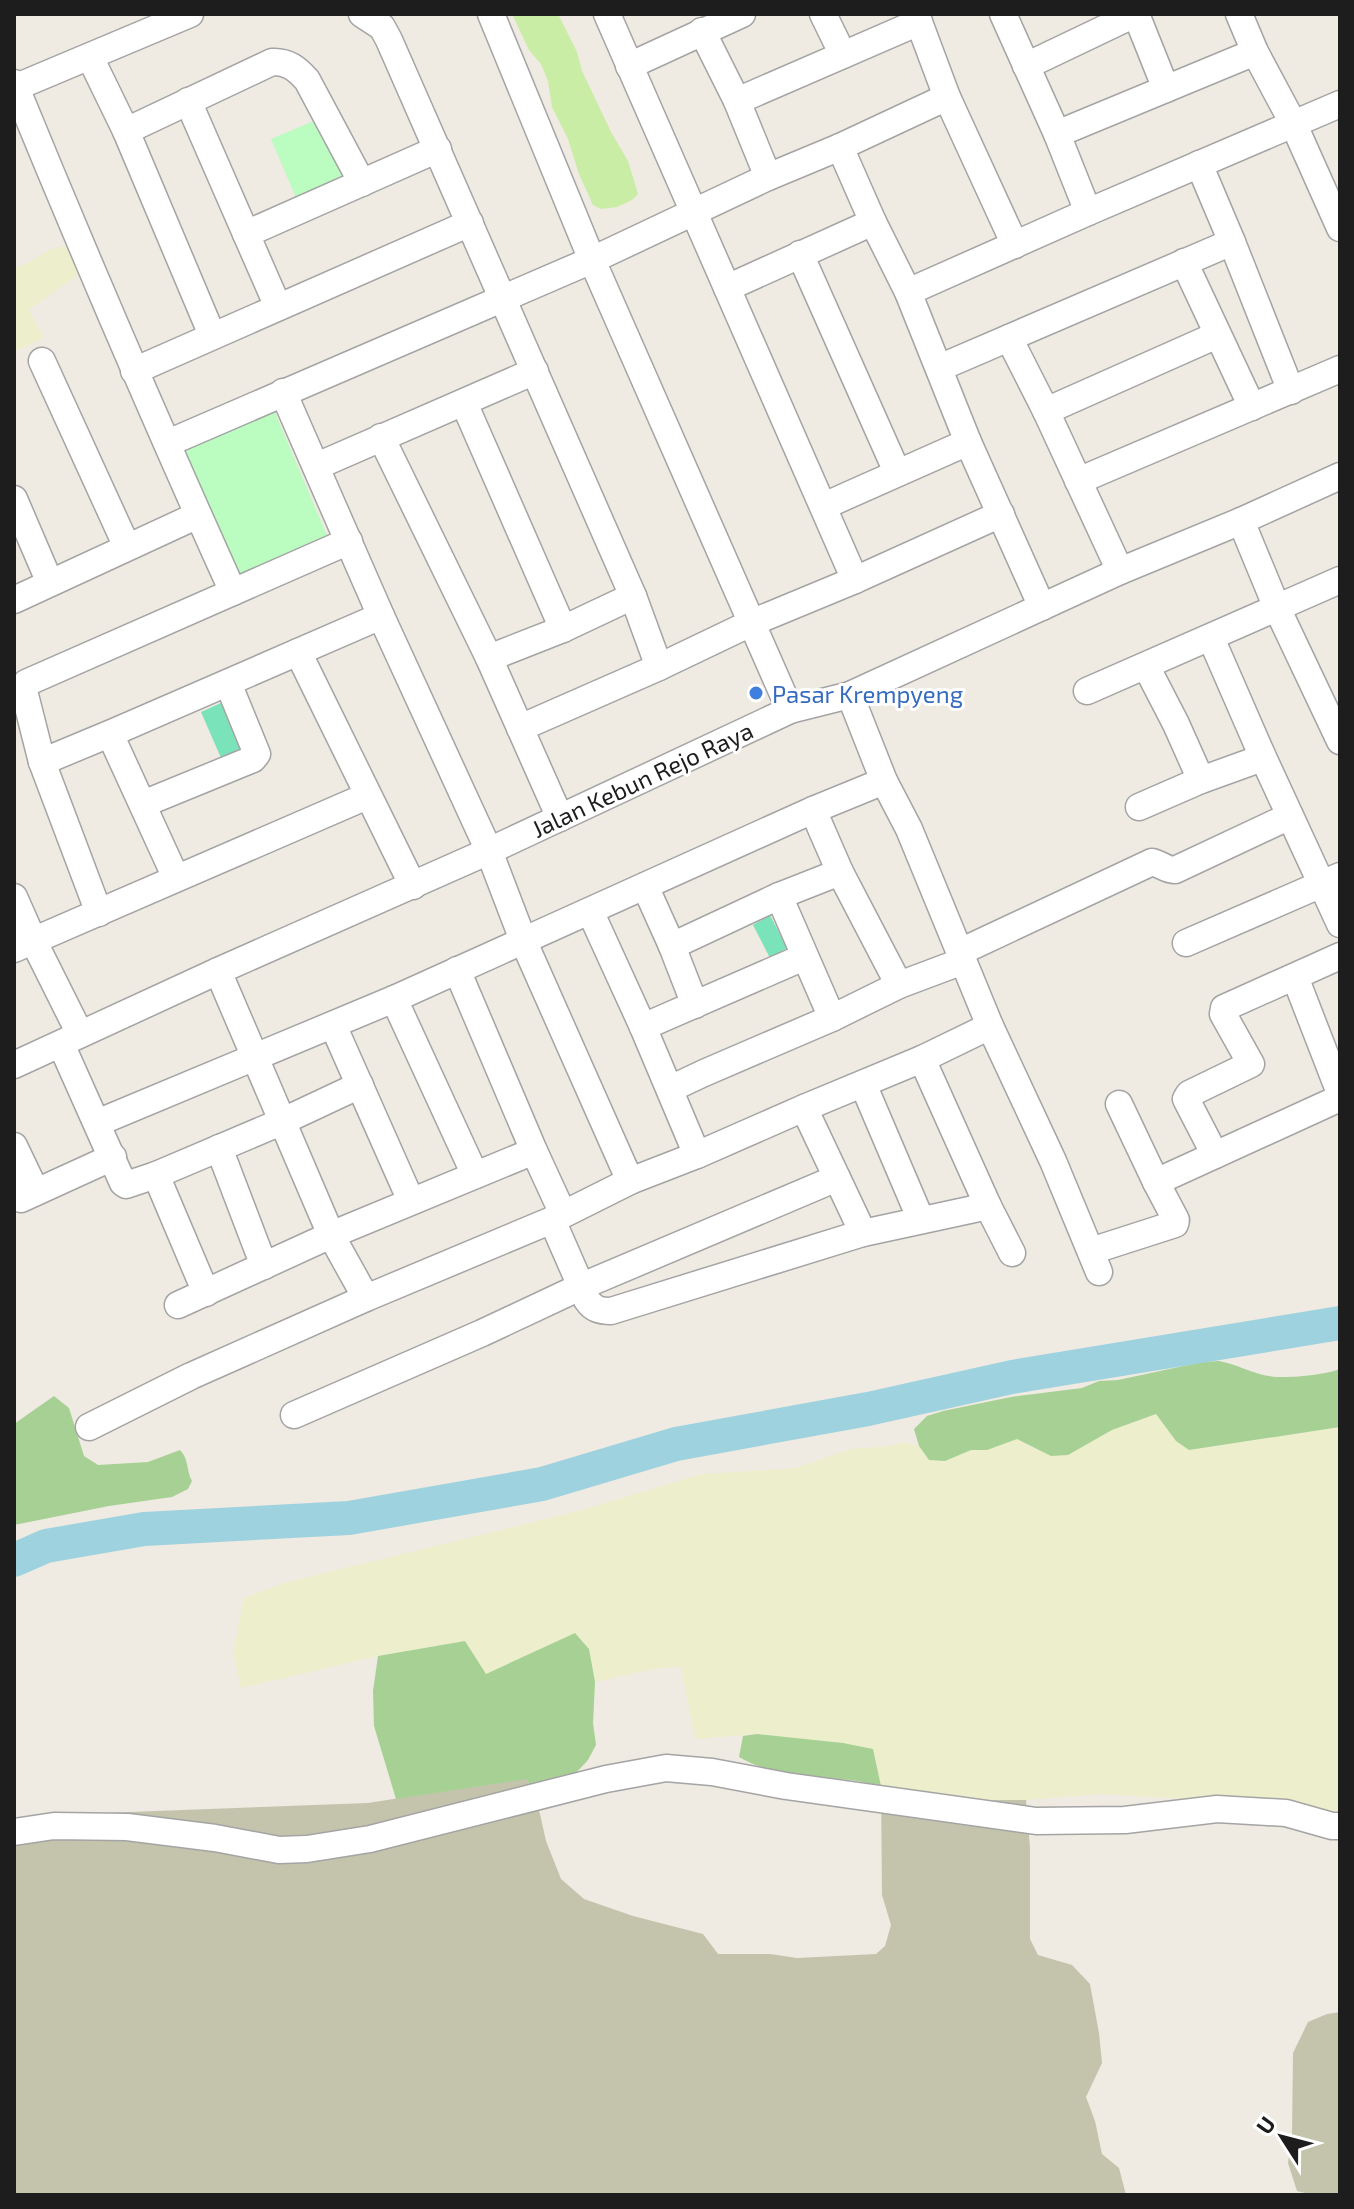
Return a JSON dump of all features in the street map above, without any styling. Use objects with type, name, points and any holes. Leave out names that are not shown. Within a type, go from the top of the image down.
[{"type":"street","points":[[190,14],[15,86],[134,371],[233,592]]},
{"type":"street","points":[[362,14],[386,32],[633,596],[659,667]]},
{"type":"street","points":[[491,14],[592,260],[790,710]]},
{"type":"street","points":[[607,14],[855,580]]},
{"type":"street","points":[[629,66],[742,14]]},
{"type":"street","points":[[823,14],[843,55]]},
{"type":"street","points":[[1003,14],[1088,212]]},
{"type":"street","points":[[1026,66],[1135,14],[1166,89]]},
{"type":"street","points":[[1239,14],[1340,228]]},
{"type":"street","points":[[737,101],[918,18],[947,97],[1015,245]]},
{"type":"street","points":[[702,31],[737,101],[768,177]]},
{"type":"street","points":[[1057,134],[1255,52]]},
{"type":"street","points":[[90,57],[126,131],[212,335]]},
{"type":"street","points":[[126,131],[272,62],[285,62],[307,80],[362,183]]},
{"type":"street","points":[[168,443],[592,260],[947,97]]},
{"type":"street","points":[[188,101],[278,307]]},
{"type":"street","points":[[908,292],[1340,104]]},
{"type":"street","points":[[840,147],[908,292],[968,442],[1042,607]]},
{"type":"street","points":[[246,234],[438,149]]},
{"type":"street","points":[[1199,164],[1291,391]]},
{"type":"street","points":[[727,288],[873,222]]},
{"type":"street","points":[[134,371],[470,223]]},
{"type":"street","points":[[939,368],[1232,242]]},
{"type":"street","points":[[800,254],[897,472]]},
{"type":"street","points":[[1184,262],[1252,407]]},
{"type":"street","points":[[1046,411],[1217,335]]},
{"type":"street","points":[[1009,338],[1120,571]]},
{"type":"street","points":[[42,361],[127,547]]},
{"type":"street","points":[[1078,481],[1340,369]]},
{"type":"street","points":[[317,466],[535,371]]},
{"type":"street","points":[[283,392],[489,851],[523,940],[630,1181]]},
{"type":"street","points":[[464,403],[563,629]]},
{"type":"street","points":[[381,437],[489,658],[560,818]]},
{"type":"street","points":[[824,506],[968,442]]},
{"type":"street","name":"Jalan Kebun Rejo Raya","points":[[14,1065],[413,886],[790,710],[850,695],[1120,571],[1340,476]]},
{"type":"street","points":[[14,499],[50,583]]},
{"type":"street","points":[[520,728],[1001,514]]},
{"type":"street","points":[[14,600],[198,515]]},
{"type":"street","points":[[1241,521],[1277,608],[1339,735]]},
{"type":"street","points":[[99,913],[42,762],[23,691],[26,683],[349,541]]},
{"type":"street","points":[[1087,691],[1340,580]]},
{"type":"street","points":[[489,658],[563,629],[633,596]]},
{"type":"street","points":[[42,762],[381,616]]},
{"type":"street","points":[[1211,638],[1290,816],[1330,880],[1340,924]]},
{"type":"street","points":[[298,652],[413,886]]},
{"type":"street","points":[[1146,666],[1201,780]]},
{"type":"street","points":[[143,804],[253,759],[257,754],[228,683]]},
{"type":"street","points":[[850,695],[884,781],[909,829],[990,1026],[1053,1161],[1095,1262],[1175,1224],[1176,1220],[1119,1104]]},
{"type":"street","points":[[110,734],[176,878]]},
{"type":"street","points":[[1139,807],[1262,755]]},
{"type":"street","points":[[97,1123],[394,999],[884,781]]},
{"type":"street","points":[[23,945],[367,796]]},
{"type":"street","points":[[813,810],[840,872],[899,985]]},
{"type":"street","points":[[670,1089],[962,957],[1152,862],[1175,870],[1290,816]]},
{"type":"street","points":[[672,946],[779,896],[840,872]]},
{"type":"street","points":[[1186,943],[1330,880]]},
{"type":"street","points":[[645,886],[695,1005]]},
{"type":"street","points":[[779,896],[832,1018]]},
{"type":"street","points":[[14,897],[23,945],[70,1039],[97,1123],[124,1184],[156,1175],[360,1085]]},
{"type":"street","points":[[590,911],[697,1155]]},
{"type":"street","points":[[1215,1155],[1186,1099],[1189,1094],[1251,1064],[1223,1014],[1224,1008],[1340,956]]},
{"type":"street","points":[[643,1027],[804,957]]},
{"type":"street","points":[[457,970],[534,1151],[580,1287],[593,1307],[611,1311],[863,1233],[988,1206]]},
{"type":"street","points":[[218,971],[331,1235],[366,1298]]},
{"type":"street","points":[[1156,1182],[1340,1096],[1295,977]]},
{"type":"street","points":[[394,999],[475,1175]]},
{"type":"street","points":[[333,1025],[411,1201]]},
{"type":"street","points":[[89,1427],[191,1376],[366,1298],[558,1217],[630,1181],[922,1059],[990,1026]]},
{"type":"street","points":[[922,1059],[1012,1253]]},
{"type":"street","points":[[863,1084],[921,1220]]},
{"type":"street","points":[[804,1108],[863,1233]]},
{"type":"street","points":[[14,1146],[25,1192],[113,1157]]},
{"type":"street","points":[[219,1148],[264,1266]]},
{"type":"street","points":[[178,1305],[331,1235],[534,1151]]},
{"type":"street","points":[[156,1175],[206,1293]]},
{"type":"street","points":[[294,1415],[580,1287],[837,1178]]},
{"type":"street","points":[[14,1832],[54,1826],[127,1827],[279,1850],[307,1849],[370,1839],[591,1783],[666,1768],[712,1772],[786,1786],[1036,1821],[1125,1820],[1217,1809],[1286,1813],[1340,1826]]},
{"type":"shaded area","points":[[67,246],[80,262],[79,274],[29,310],[44,338],[14,352],[14,268],[51,249]]},
{"type":"shaded area","points":[[1156,1414],[1176,1441],[1189,1450],[1340,1427],[1340,1812],[1311,1807],[1101,1794],[985,1800],[881,1786],[758,1734],[695,1739],[681,1667],[654,1669],[595,1682],[589,1649],[575,1634],[486,1674],[465,1641],[378,1656],[241,1688],[233,1653],[244,1598],[284,1583],[582,1510],[702,1474],[796,1468],[850,1449],[903,1442],[919,1446],[929,1460],[945,1461],[971,1450],[987,1450],[1017,1439],[1031,1447],[1068,1455],[1112,1430]]},
{"type":"shaded area","points":[[527,1778],[561,1879],[584,1899],[633,1916],[703,1934],[718,1954],[770,1954],[797,1958],[876,1954],[885,1946],[891,1925],[882,1895],[881,1786],[985,1800],[1026,1800],[1030,1848],[1030,1939],[1038,1955],[1072,1965],[1090,1984],[1102,2063],[1086,2097],[1102,2154],[1119,2168],[1126,2195],[14,2195],[14,1821],[49,1815],[368,1803]]},
{"type":"shaded area","points":[[1340,2012],[1340,2195],[1313,2195],[1297,2191],[1288,2163],[1292,2135],[1293,2053],[1308,2022]]},
{"type":"green space","points":[[512,14],[558,14],[611,132],[628,161],[638,194],[632,200],[617,207],[601,209],[593,205],[568,139],[552,107],[548,81],[541,64],[529,50]]},
{"type":"green space","points":[[314,121],[342,175],[297,200],[271,139]]},
{"type":"green space","points":[[273,408],[328,538],[229,581],[173,450]]},
{"type":"green space","points":[[223,702],[243,748],[221,758],[201,712]]},
{"type":"green space","points":[[770,915],[787,948],[770,958],[753,925]]},
{"type":"green space","points":[[1219,1361],[1276,1377],[1315,1375],[1340,1369],[1340,1427],[1189,1450],[1176,1441],[1156,1414],[1112,1430],[1068,1455],[1051,1456],[1017,1439],[987,1450],[971,1450],[945,1461],[929,1460],[919,1446],[914,1429],[927,1416],[943,1411]]},
{"type":"green space","points":[[54,1396],[69,1408],[84,1456],[98,1465],[148,1462],[180,1450],[192,1481],[188,1489],[172,1497],[14,1525],[14,1424]]},
{"type":"green space","points":[[575,1633],[589,1649],[595,1682],[593,1723],[596,1745],[588,1760],[572,1777],[531,1788],[527,1779],[396,1799],[374,1726],[373,1691],[378,1656],[465,1641],[486,1674]]},
{"type":"green space","points":[[757,1734],[873,1749],[881,1786],[793,1774],[752,1764],[739,1757],[743,1736]]},
{"type":"waterway","points":[[14,1560],[46,1546],[144,1529],[349,1518],[542,1484],[676,1444],[868,1409],[1012,1377],[1340,1323]]},
{"type":"place","name":"Pasar Krempyeng","points":[[756,693]]}]
